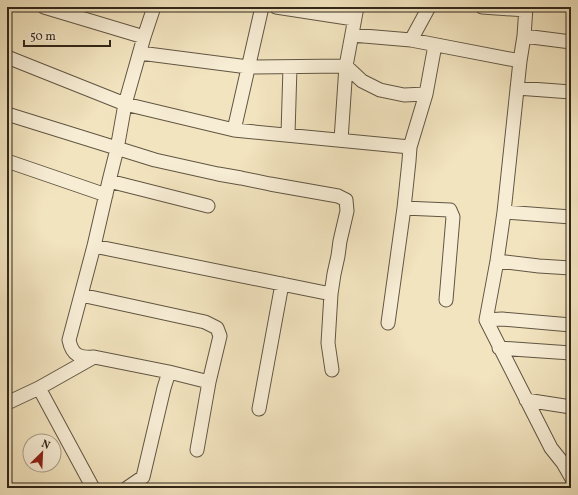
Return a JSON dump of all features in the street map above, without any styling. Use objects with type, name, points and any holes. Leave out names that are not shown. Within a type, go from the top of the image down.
[{"type":"street","points":[[44,7],[144,37]]},
{"type":"street","points":[[154,7],[125,104],[117,149],[94,246],[69,340],[70,348],[75,354],[87,358],[169,372],[209,382]]},
{"type":"street","points":[[234,130],[262,7]]},
{"type":"street","points":[[276,7],[356,13],[346,66],[341,140]]},
{"type":"street","points":[[411,40],[429,7]]},
{"type":"street","points":[[482,7],[526,9],[504,212],[486,320],[551,448],[567,464],[571,477]]},
{"type":"street","points":[[352,35],[411,40],[520,61]]},
{"type":"street","points":[[524,36],[571,42]]},
{"type":"street","points":[[388,323],[404,208],[410,147],[426,94],[435,45]]},
{"type":"street","points":[[140,53],[248,67],[346,66],[362,81],[380,90],[404,95],[426,94]]},
{"type":"street","points":[[7,57],[125,104],[234,130],[288,134],[410,147]]},
{"type":"street","points":[[288,134],[290,67]]},
{"type":"street","points":[[517,88],[571,92]]},
{"type":"street","points":[[7,114],[156,160],[218,174],[338,196],[346,200],[347,211],[331,294],[328,343],[332,370]]},
{"type":"street","points":[[7,161],[106,195]]},
{"type":"street","points":[[109,182],[208,206]]},
{"type":"street","points":[[404,208],[450,210],[454,217],[446,300]]},
{"type":"street","points":[[504,212],[571,217]]},
{"type":"street","points":[[94,246],[331,294]]},
{"type":"street","points":[[497,261],[571,268]]},
{"type":"street","points":[[259,409],[282,284]]},
{"type":"street","points":[[81,295],[206,322],[217,328],[220,336],[209,382],[197,450]]},
{"type":"street","points":[[486,320],[502,319],[571,325]]},
{"type":"street","points":[[499,348],[571,353]]},
{"type":"street","points":[[7,403],[39,388],[94,358]]},
{"type":"street","points":[[127,488],[143,477],[169,372]]},
{"type":"street","points":[[39,388],[92,488]]},
{"type":"street","points":[[526,400],[571,407]]}]
